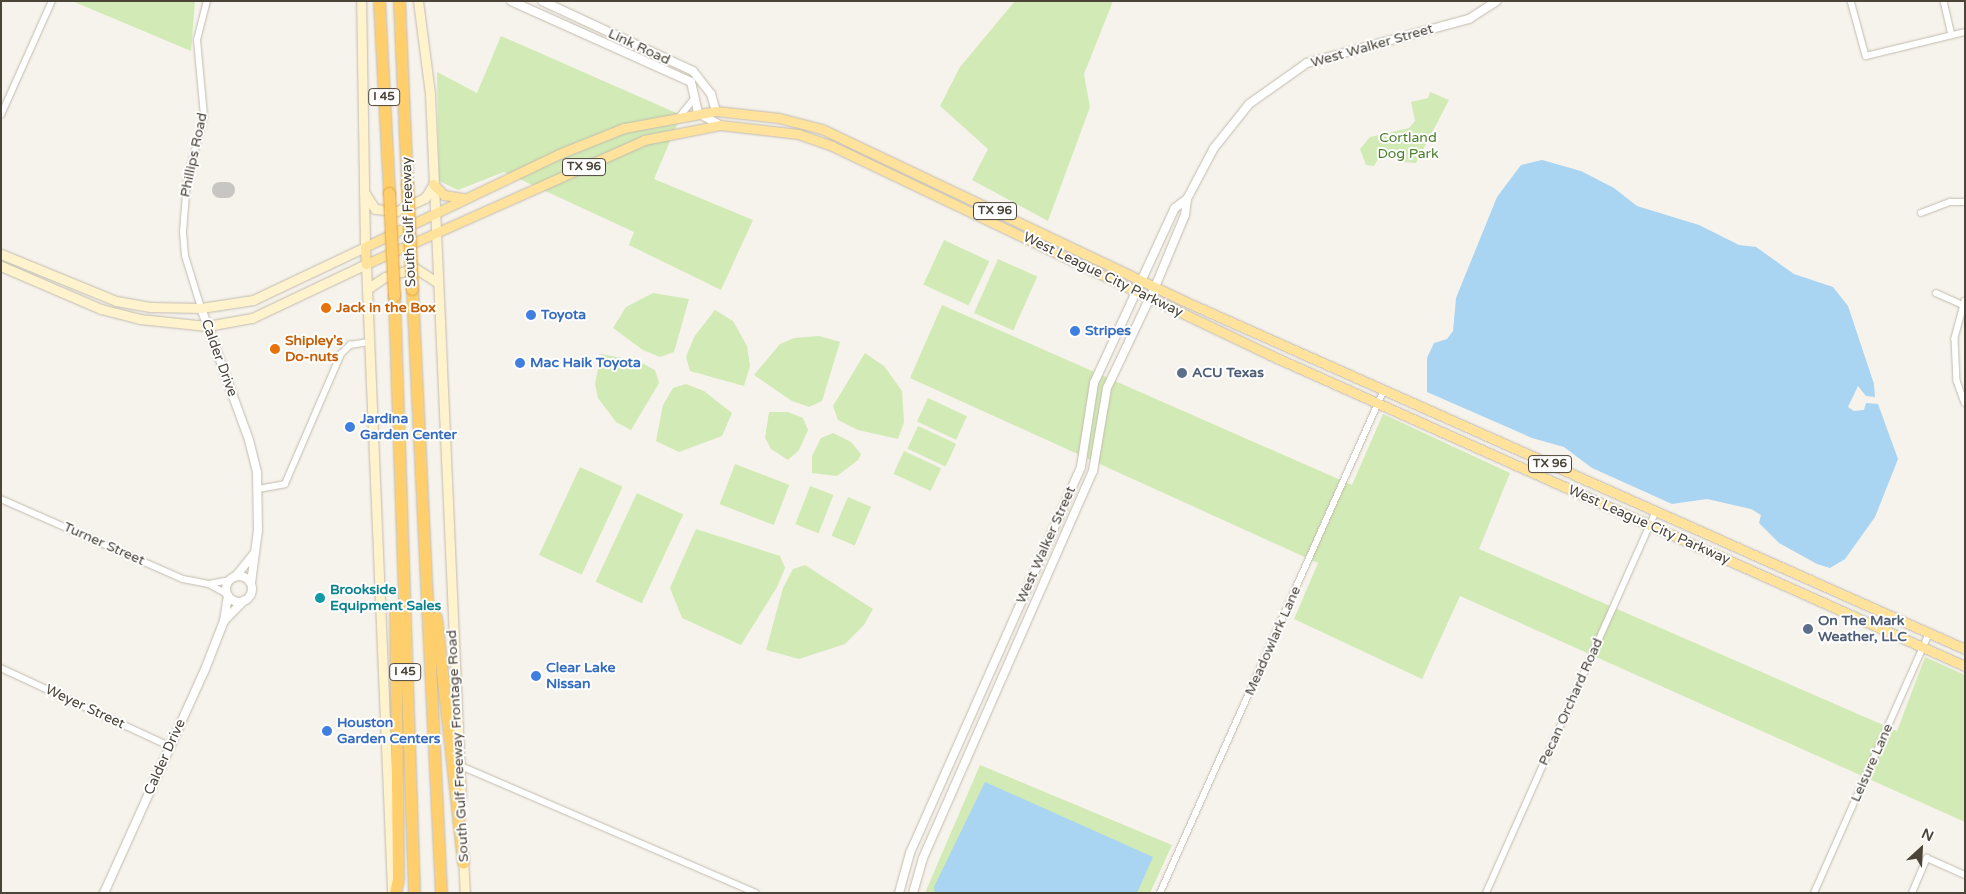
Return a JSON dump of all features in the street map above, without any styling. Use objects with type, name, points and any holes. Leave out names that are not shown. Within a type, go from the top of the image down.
[{"type":"highway","name":"South Gulf Freeway","points":[[379,1],[394,296],[396,414],[414,893]]},
{"type":"highway","name":"South Gulf Freeway","points":[[399,1],[441,893]]},
{"type":"highway","points":[[400,25],[408,1]]},
{"type":"highway","points":[[393,893],[398,878],[391,471],[396,414]]},
{"type":"highway","points":[[422,494],[432,521],[436,619],[464,863]]},
{"type":"main road","points":[[361,1],[363,190],[393,893]]},
{"type":"main road","name":"South Gulf Freeway Frontage Road","points":[[418,1],[430,94],[465,893]]},
{"type":"main road","name":"West League City Parkway","points":[[1,254],[116,301],[151,307],[201,308],[252,300],[434,214],[624,128],[680,115],[716,111],[779,118],[822,129],[1142,280],[1384,390],[1965,648]]},
{"type":"main road","name":"West League City Parkway","points":[[1,266],[101,309],[140,319],[207,326],[252,318],[366,264],[644,140],[720,125],[767,128],[832,146],[1137,292],[1378,404],[1965,666]]},
{"type":"main road","points":[[363,190],[375,209],[397,211],[425,198],[433,185],[444,195],[471,197]]},
{"type":"main road","points":[[367,289],[385,277],[415,268],[438,283]]},
{"type":"street","points":[[1,116],[52,1]]},
{"type":"street","name":"Phillips Road","points":[[201,308],[187,265],[182,232],[187,181],[204,116],[197,40],[207,1]]},
{"type":"street","name":"Link Road","points":[[511,1],[691,82],[696,96]]},
{"type":"street","name":"Link Road","points":[[542,1],[693,71],[711,94],[716,111]]},
{"type":"street","name":"West Walker Street","points":[[900,893],[910,853],[1081,467],[1094,384],[1175,208],[1186,199],[1214,148],[1241,112],[1307,63],[1469,19],[1497,1]]},
{"type":"street","points":[[1851,1],[1866,56],[1965,32]]},
{"type":"street","points":[[1944,1],[1952,35]]},
{"type":"street","points":[[580,31],[584,21]]},
{"type":"street","points":[[696,96],[698,113],[720,125]]},
{"type":"street","points":[[680,115],[696,96]]},
{"type":"street","name":"West Walker Street","points":[[913,893],[923,858],[1093,471],[1107,388],[1150,298],[1185,215],[1186,199]]},
{"type":"street","points":[[1921,213],[1950,202],[1965,202]]},
{"type":"street","points":[[1936,293],[1964,303],[1954,339],[1957,380],[1965,403]]},
{"type":"street","name":"Calder Drive","points":[[201,308],[249,440],[258,489],[251,583],[252,592],[224,621]]},
{"type":"street","points":[[258,489],[285,484],[341,354],[350,345],[369,342]]},
{"type":"street","name":"Meadowlark Lane","points":[[1160,893],[1384,390]]},
{"type":"street","name":"Turner Street","points":[[1,499],[183,579],[209,584],[227,595]]},
{"type":"street","name":"Pecan Orchard Road","points":[[1486,893],[1656,511]]},
{"type":"street","points":[[251,583],[232,578],[254,554]]},
{"type":"street","name":"Calder Drive","points":[[104,893],[224,621],[227,595],[232,578]]},
{"type":"street","name":"Turner Street","points":[[209,584],[232,578]]},
{"type":"street","points":[[227,595],[243,601]]},
{"type":"street","name":"Leisure Lane","points":[[1814,893],[1929,633]]},
{"type":"street","name":"Weyer Street","points":[[1,668],[169,746]]},
{"type":"street","points":[[459,765],[756,893]]},
{"type":"street","points":[[1912,893],[1927,858],[1965,875]]},
{"type":"green space","points":[[72,1],[195,1],[191,51]]},
{"type":"green space","points":[[1015,1],[1113,1],[1084,74],[1090,107],[1048,221],[972,180],[988,149],[940,106],[960,67]]},
{"type":"green space","points":[[501,36],[681,115],[654,179],[753,220],[721,290],[629,245],[634,232],[504,172],[458,190],[439,181],[437,72],[477,93]]},
{"type":"green space","name":"Cortland Dog Park","points":[[1430,92],[1449,100],[1416,163],[1401,162],[1381,154],[1374,166],[1366,165],[1360,149],[1370,137],[1409,128],[1415,121],[1411,102],[1428,98]]},
{"type":"green space","points":[[944,240],[989,261],[969,306],[923,284]]},
{"type":"green space","points":[[998,259],[1037,276],[1013,330],[974,313]]},
{"type":"green space","points":[[653,293],[689,299],[674,352],[660,357],[643,350],[613,328],[626,307]]},
{"type":"green space","points":[[942,305],[1352,485],[1383,414],[1510,473],[1479,549],[1897,731],[1925,657],[1965,675],[1965,822],[1460,596],[1422,679],[1294,619],[1318,563],[910,378]]},
{"type":"green space","points":[[715,310],[733,321],[747,346],[750,366],[744,386],[690,371],[686,357],[694,337]]},
{"type":"green space","points":[[819,336],[840,342],[822,401],[809,407],[792,401],[754,375],[780,344],[794,338]]},
{"type":"green space","points":[[865,353],[884,366],[902,391],[904,422],[898,439],[858,430],[838,420],[833,406]]},
{"type":"green space","points":[[601,354],[638,361],[655,370],[659,383],[631,430],[616,422],[598,398],[595,384]]},
{"type":"green space","points":[[686,384],[704,391],[732,413],[722,436],[679,452],[656,441],[663,405],[673,388]]},
{"type":"green space","points":[[928,398],[967,416],[956,440],[917,422]]},
{"type":"green space","points":[[769,412],[788,412],[803,418],[808,430],[799,450],[788,460],[771,449],[765,438]]},
{"type":"green space","points":[[918,426],[956,444],[945,466],[907,449]]},
{"type":"green space","points":[[833,433],[851,442],[861,454],[858,460],[837,476],[812,473],[812,456],[821,438]]},
{"type":"green space","points":[[904,451],[941,468],[931,491],[893,474]]},
{"type":"green space","points":[[735,464],[789,485],[774,525],[720,504]]},
{"type":"green space","points":[[580,467],[623,487],[582,575],[539,555]]},
{"type":"green space","points":[[810,486],[833,495],[819,533],[795,524]]},
{"type":"green space","points":[[637,493],[683,515],[642,603],[596,582]]},
{"type":"green space","points":[[848,497],[871,507],[855,545],[832,536]]},
{"type":"green space","points":[[696,529],[780,556],[785,568],[777,587],[741,645],[682,618],[670,588]]},
{"type":"green space","points":[[805,565],[873,609],[864,625],[845,644],[799,659],[766,650],[783,588],[793,569]]},
{"type":"green space","points":[[980,765],[1172,845],[1150,893],[925,893]]},
{"type":"water","points":[[1542,160],[1581,171],[1614,188],[1637,206],[1699,225],[1739,245],[1756,247],[1794,274],[1833,287],[1848,306],[1874,384],[1875,397],[1866,396],[1858,386],[1848,407],[1854,411],[1864,410],[1866,403],[1878,404],[1898,459],[1875,517],[1845,559],[1830,568],[1817,564],[1779,543],[1759,523],[1761,515],[1751,509],[1707,499],[1672,504],[1592,468],[1564,447],[1532,438],[1427,392],[1427,358],[1434,343],[1447,339],[1453,331],[1456,298],[1497,197],[1521,165]]},
{"type":"water","points":[[985,782],[1153,857],[1137,893],[935,893],[934,887]]},
{"type":"taxiway","points":[[220,190],[227,190]]},
{"type":"place","name":"Jack in the Box","points":[[326,308]]},
{"type":"place","name":"Toyota","points":[[531,315]]},
{"type":"place","name":"Stripes","points":[[1075,331]]},
{"type":"place","name":"Shipley's Do-nuts","points":[[275,349]]},
{"type":"place","name":"Mac Haik Toyota","points":[[520,363]]},
{"type":"place","name":"ACU Texas","points":[[1182,373]]},
{"type":"place","name":"Jardina Garden Center","points":[[350,427]]},
{"type":"place","name":"Brookside Equipment Sales","points":[[320,598]]},
{"type":"place","name":"On The Mark Weather, LLC","points":[[1808,629]]},
{"type":"place","name":"Clear Lake Nissan","points":[[536,676]]},
{"type":"place","name":"Houston Garden Centers","points":[[327,731]]}]
